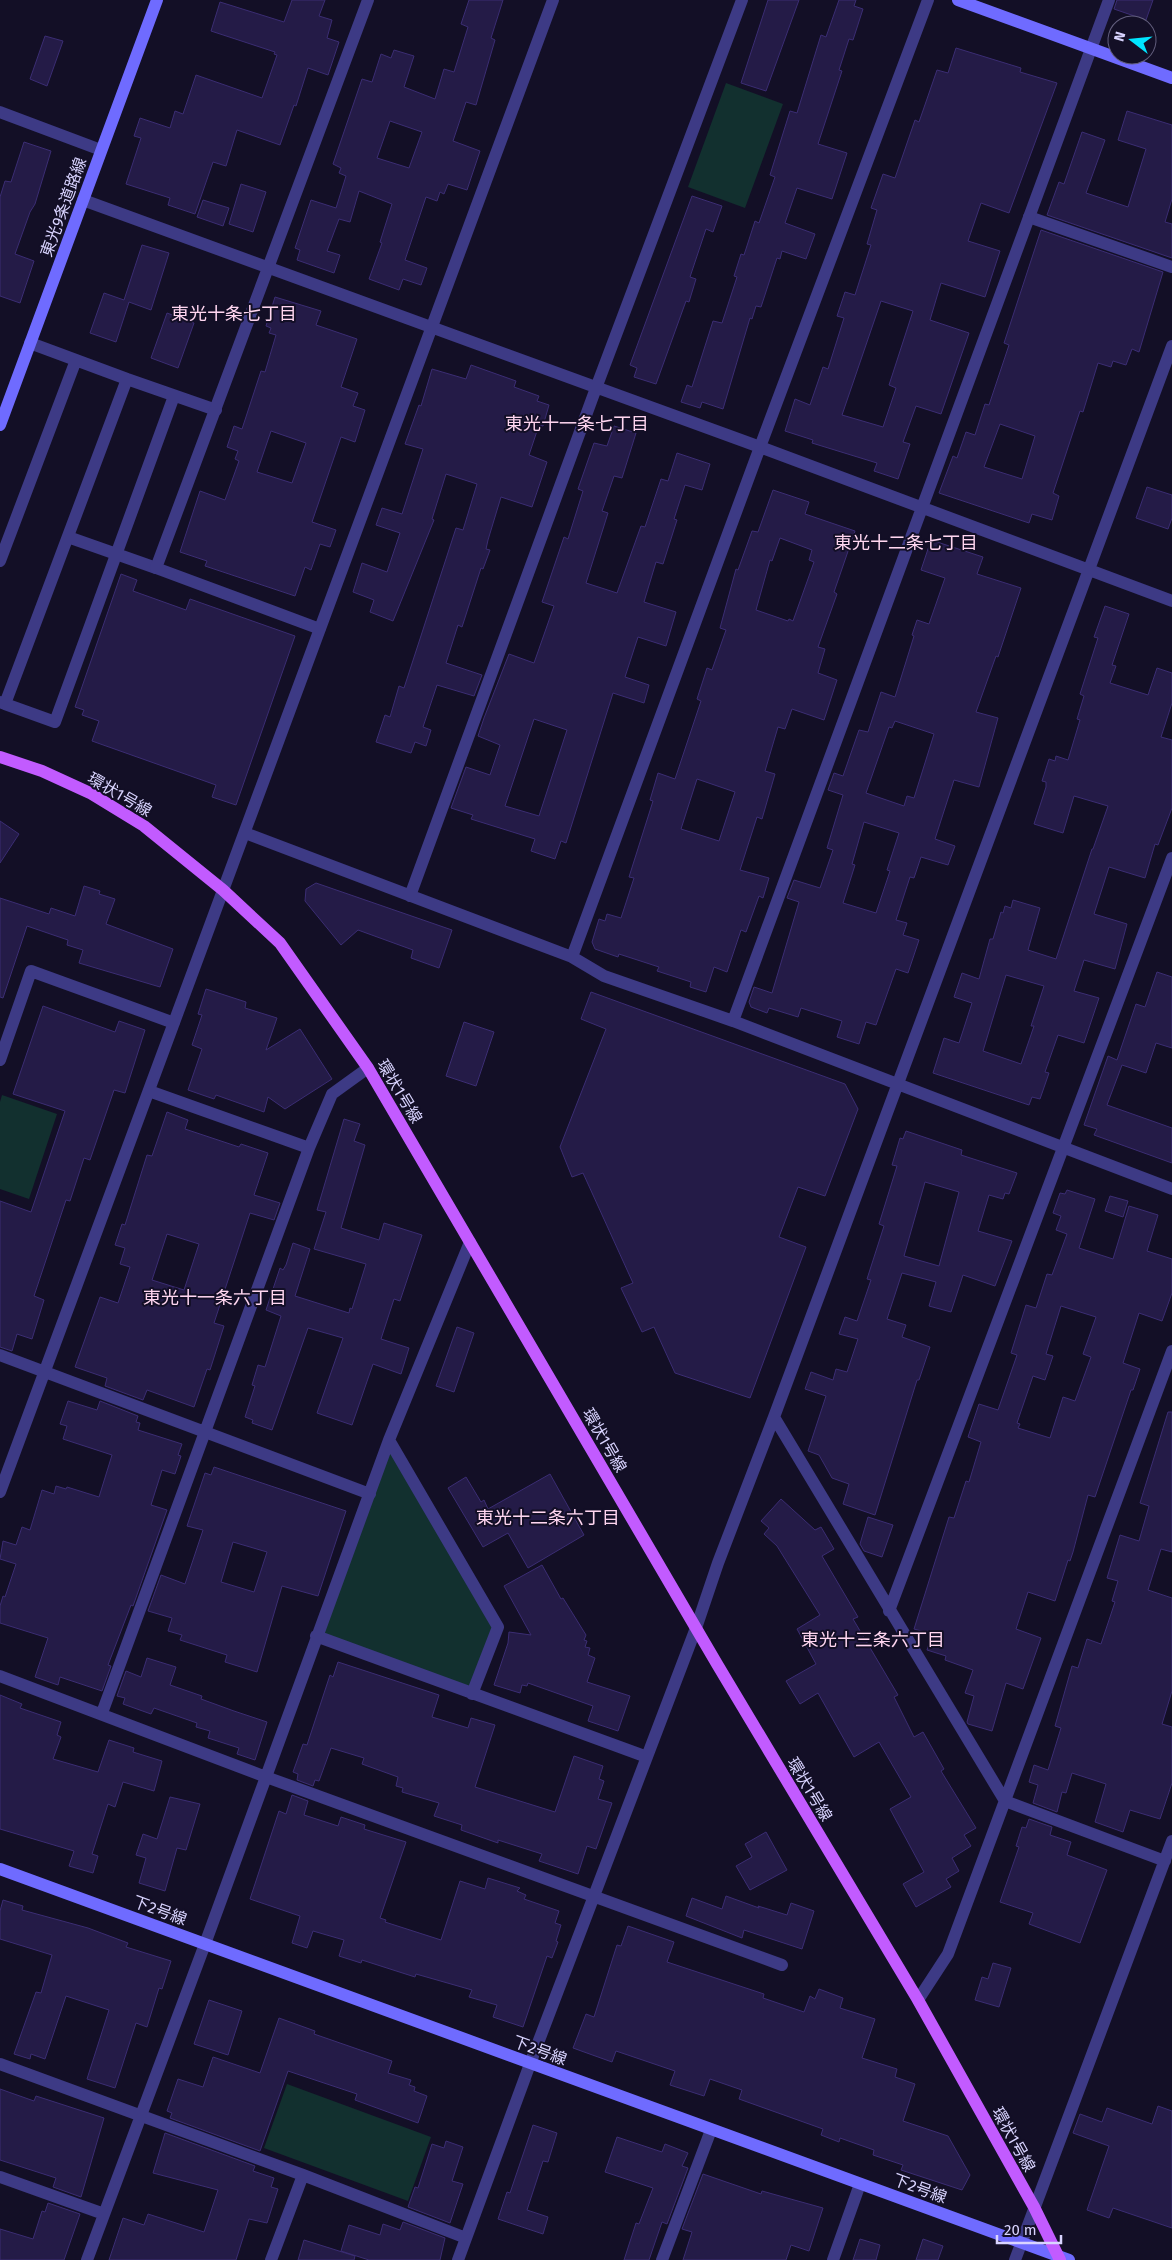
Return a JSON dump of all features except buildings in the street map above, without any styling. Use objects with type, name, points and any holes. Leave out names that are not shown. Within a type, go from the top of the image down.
[{"type":"main road","name":"環状1号線","points":[[0,757],[42,771],[90,794],[136,821],[223,890],[280,943],[368,1068],[696,1628],[918,2000],[1062,2259]]},
{"type":"street","name":"東光9条道路線","points":[[0,425],[157,0]]},
{"type":"street","points":[[156,568],[368,0]]},
{"type":"street","points":[[0,1492],[553,0]]},
{"type":"street","points":[[410,896],[596,388],[742,0]]},
{"type":"street","points":[[572,957],[928,0]]},
{"type":"street","points":[[958,0],[1172,78]]},
{"type":"street","points":[[732,1021],[920,508],[1110,0]]},
{"type":"street","points":[[0,112],[101,150]]},
{"type":"street","points":[[83,200],[1172,601]]},
{"type":"street","points":[[1029,216],[1172,267]]},
{"type":"street","points":[[30,343],[216,410]]},
{"type":"street","points":[[458,2260],[530,2064],[696,1628],[718,1563],[1172,346]]},
{"type":"street","points":[[0,561],[76,360]]},
{"type":"street","points":[[127,379],[3,703],[55,722],[174,396]]},
{"type":"street","points":[[68,537],[320,629]]},
{"type":"street","points":[[245,833],[572,957],[604,976],[732,1021],[1063,1149],[1172,1189]]},
{"type":"street","points":[[889,1611],[1172,858]]},
{"type":"street","points":[[0,1060],[31,971],[174,1023]]},
{"type":"street","points":[[102,1714],[309,1148],[332,1094],[368,1068]]},
{"type":"street","points":[[149,1091],[309,1148]]},
{"type":"street","points":[[87,2260],[205,1944],[389,1440],[470,1242]]},
{"type":"street","points":[[918,2000],[948,1954],[1172,1351]]},
{"type":"street","points":[[0,1355],[370,1494]]},
{"type":"street","points":[[774,1417],[1004,1801],[1166,1865]]},
{"type":"street","points":[[389,1440],[498,1628],[472,1694]]},
{"type":"street","points":[[316,1636],[647,1757]]},
{"type":"street","points":[[0,1676],[266,1777],[782,1965]]},
{"type":"street","points":[[1014,2260],[1166,1865],[1172,1841]]},
{"type":"street","name":"下2号線","points":[[0,1869],[1021,2242],[1062,2259]]},
{"type":"street","points":[[0,2064],[302,2175],[466,2238]]},
{"type":"street","points":[[662,2260],[711,2130]]},
{"type":"street","points":[[271,2260],[302,2175]]},
{"type":"street","points":[[0,2177],[104,2214]]},
{"type":"street","points":[[833,2260],[860,2184]]},
{"type":"green space","points":[[726,83],[783,104],[745,208],[688,187]]},
{"type":"green space","points":[[2,1095],[57,1114],[29,1199],[0,1189],[0,1102]]},
{"type":"green space","points":[[389,1440],[498,1627],[472,1694],[316,1636]]},
{"type":"green space","points":[[287,2084],[431,2137],[408,2201],[264,2148]]},
{"type":"district","name":"東光十条七丁目","points":[[234,314]]},
{"type":"district","name":"東光十一条七丁目","points":[[577,424]]},
{"type":"district","name":"東光十二条七丁目","points":[[906,543]]},
{"type":"district","name":"東光十一条六丁目","points":[[215,1298]]},
{"type":"district","name":"東光十二条六丁目","points":[[548,1518]]},
{"type":"district","name":"東光十三条六丁目","points":[[873,1640]]}]
